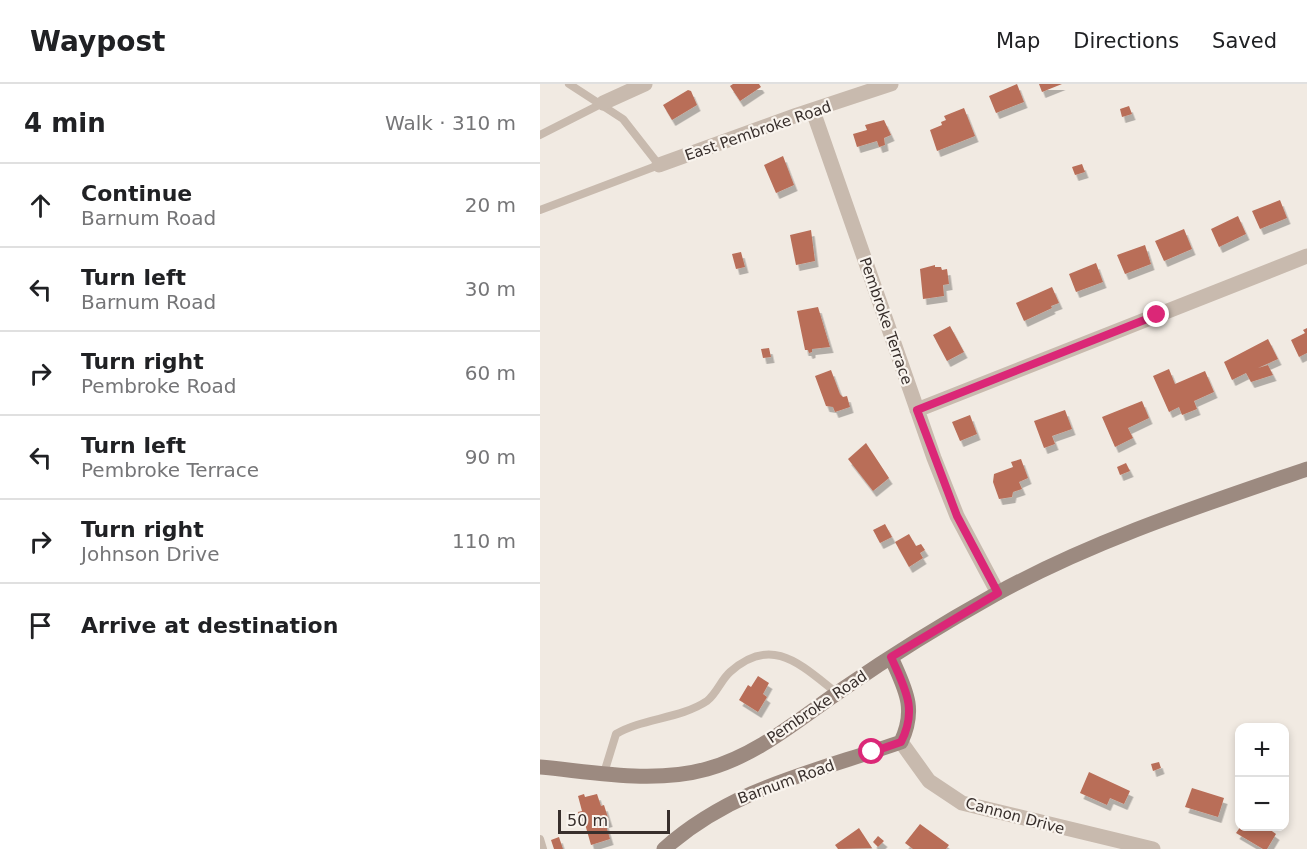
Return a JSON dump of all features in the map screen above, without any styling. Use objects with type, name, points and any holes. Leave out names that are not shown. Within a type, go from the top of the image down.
[{"type":"main road","name":"Pembroke Road","points":[[540,767],[604,773],[666,775],[690,773],[729,762],[786,730],[891,657],[998,593],[1133,530],[1307,469]]},
{"type":"main road","points":[[891,657],[910,709],[909,725],[901,742]]},
{"type":"main road","name":"Barnum Road","points":[[664,849],[694,824],[738,799],[779,782],[901,742]]},
{"type":"street","points":[[603,104],[645,84]]},
{"type":"street","name":"East Pembroke Road","points":[[659,165],[891,84]]},
{"type":"street","name":"Pembroke Terrace","points":[[813,111],[917,410],[957,516],[998,593]]},
{"type":"street","points":[[917,410],[1307,256]]},
{"type":"street","name":"Cannon Drive","points":[[901,742],[929,781],[962,803],[1153,849]]},
{"type":"lane","points":[[540,210],[659,165],[623,119],[569,84]]},
{"type":"lane","points":[[540,135],[603,104]]},
{"type":"lane","points":[[604,773],[616,734],[707,700],[730,672],[760,654],[775,653],[790,659],[837,693]]},
{"type":"lane","points":[[540,839],[543,849]]},
{"type":"building","points":[[759,84],[761,87],[740,101],[730,86]]},
{"type":"building","points":[[1017,84],[1024,102],[996,113],[989,96]]},
{"type":"building","points":[[1039,84],[1062,84],[1042,92]]},
{"type":"building","points":[[688,90],[691,91],[697,105],[672,120],[663,105]]},
{"type":"building","points":[[1129,106],[1132,114],[1122,117],[1120,109]]},
{"type":"building","points":[[964,108],[975,136],[937,151],[930,130],[942,125],[941,122],[946,120],[944,116]]},
{"type":"building","points":[[884,120],[891,135],[884,138],[885,145],[879,147],[877,141],[857,147],[853,134],[867,130],[865,125]]},
{"type":"building","points":[[783,156],[794,185],[776,193],[764,165]]},
{"type":"building","points":[[1082,164],[1085,172],[1075,175],[1072,167]]},
{"type":"building","points":[[1280,200],[1287,218],[1260,229],[1252,211]]},
{"type":"building","points":[[1238,216],[1246,234],[1219,247],[1211,229]]},
{"type":"building","points":[[1184,229],[1192,249],[1164,261],[1155,241]]},
{"type":"building","points":[[811,230],[815,261],[796,265],[790,235]]},
{"type":"building","points":[[1145,245],[1151,264],[1125,274],[1117,255]]},
{"type":"building","points":[[741,252],[745,267],[736,269],[732,254]]},
{"type":"building","points":[[1096,263],[1103,282],[1076,292],[1069,274]]},
{"type":"building","points":[[935,265],[935,267],[941,267],[942,270],[947,269],[949,284],[943,285],[944,296],[923,299],[920,269]]},
{"type":"building","points":[[1052,287],[1059,303],[1024,321],[1016,303]]},
{"type":"building","points":[[818,307],[830,347],[812,349],[809,353],[805,350],[797,311]]},
{"type":"building","points":[[950,326],[964,352],[947,361],[933,335]]},
{"type":"building","points":[[1307,328],[1307,353],[1299,357],[1291,340],[1305,333],[1303,330]]},
{"type":"building","points":[[1268,339],[1278,359],[1258,368],[1268,365],[1273,375],[1251,382],[1246,373],[1232,380],[1224,362]]},
{"type":"building","points":[[769,348],[771,357],[763,358],[761,349]]},
{"type":"building","points":[[1169,369],[1175,384],[1205,371],[1214,392],[1194,401],[1197,409],[1182,415],[1179,407],[1169,412],[1153,376]]},
{"type":"building","points":[[831,370],[840,394],[843,397],[847,396],[850,407],[835,412],[833,407],[826,406],[815,376]]},
{"type":"building","points":[[1142,401],[1149,418],[1128,428],[1133,438],[1115,447],[1102,417]]},
{"type":"building","points":[[1065,410],[1072,429],[1052,436],[1055,444],[1044,448],[1034,421]]},
{"type":"building","points":[[970,415],[977,434],[960,441],[952,422]]},
{"type":"building","points":[[866,443],[889,478],[873,491],[848,459]]},
{"type":"building","points":[[1021,459],[1028,478],[1019,482],[1022,489],[1013,492],[1012,497],[999,499],[993,482],[994,474],[1013,467],[1011,462]]},
{"type":"building","points":[[1126,463],[1130,471],[1120,475],[1117,467]]},
{"type":"building","points":[[885,524],[892,537],[880,543],[873,530]]},
{"type":"building","points":[[909,534],[916,546],[921,544],[925,550],[920,553],[923,558],[909,567],[895,542]]},
{"type":"building","points":[[758,676],[769,683],[763,694],[767,697],[758,712],[739,700],[748,685],[751,687]]},
{"type":"building","points":[[1159,762],[1161,768],[1153,771],[1151,764]]},
{"type":"building","points":[[1089,772],[1130,791],[1124,804],[1110,798],[1107,805],[1080,793]]},
{"type":"building","points":[[1192,788],[1224,798],[1218,817],[1185,807]]},
{"type":"building","points":[[584,794],[585,797],[597,794],[601,806],[604,805],[609,821],[605,822],[610,839],[591,845],[583,817],[580,818],[578,812],[582,811],[578,796]]},
{"type":"building","points":[[920,824],[949,845],[946,849],[913,849],[905,843]]},
{"type":"building","points":[[859,828],[872,848],[838,849],[835,845]]},
{"type":"building","points":[[1237,831],[1272,831],[1276,834],[1267,849],[1263,849],[1236,833]]},
{"type":"building","points":[[878,836],[884,841],[878,847],[873,842]]},
{"type":"building","points":[[559,837],[563,849],[554,849],[551,840]]},
{"type":"route","points":[[872,752],[901,742],[909,725],[910,709],[901,679],[891,657],[998,593],[957,516],[917,410],[1157,315]]}]
